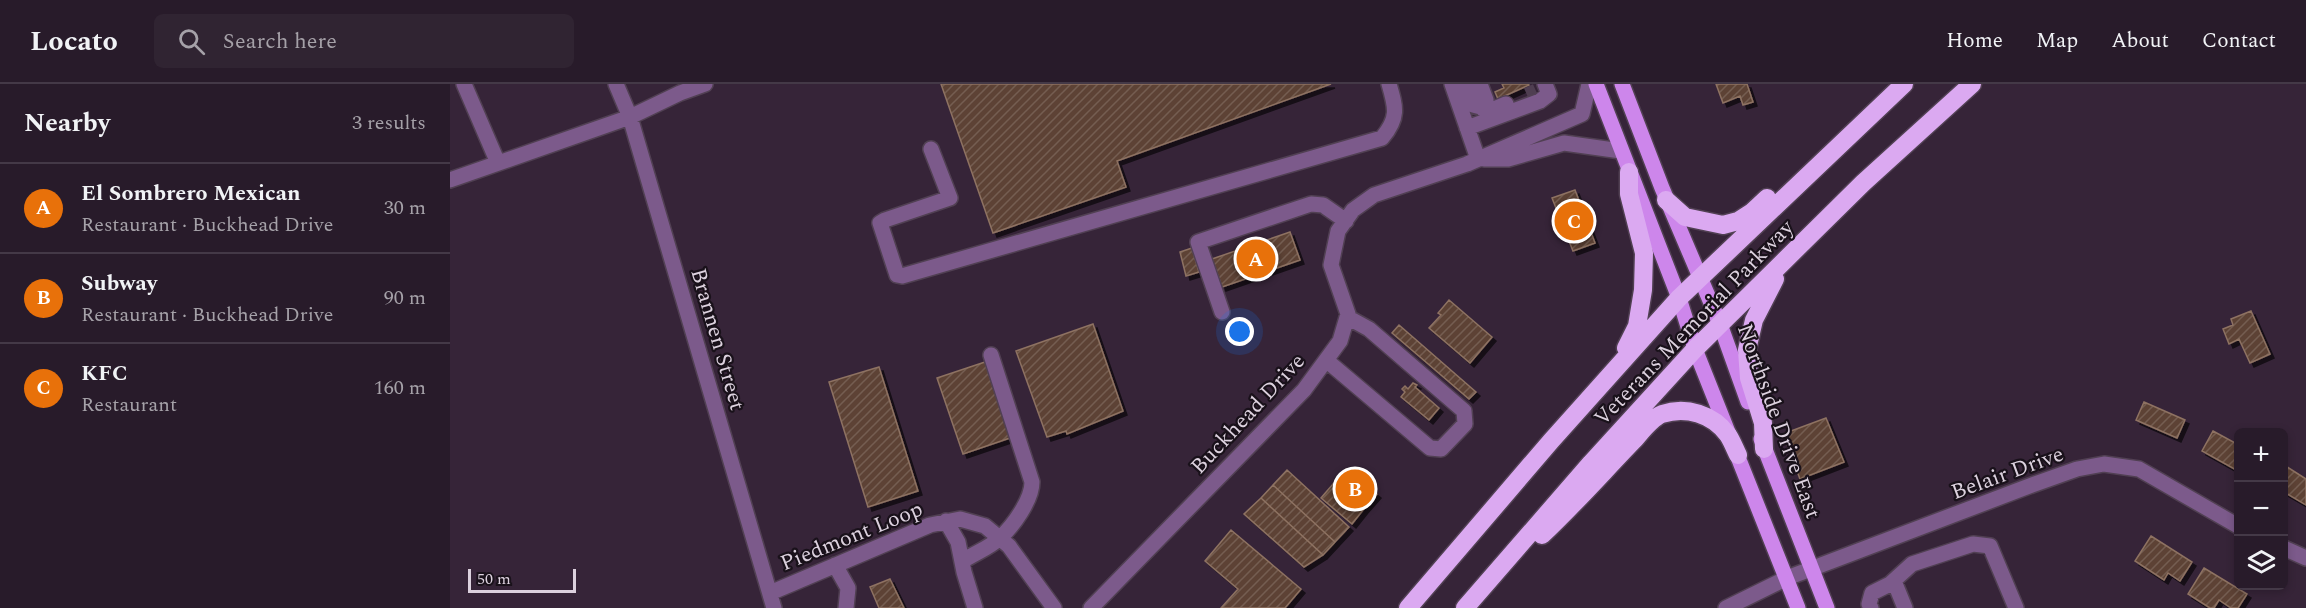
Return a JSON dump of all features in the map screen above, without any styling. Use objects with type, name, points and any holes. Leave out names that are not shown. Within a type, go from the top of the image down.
[{"type":"highway","points":[[1666,200],[1685,217],[1701,222],[1723,225],[1738,221],[1752,212],[1823,144],[1893,84]]},
{"type":"highway","name":"Veterans Memorial Parkway","points":[[1408,608],[1679,298],[1904,84]]},
{"type":"highway","name":"Veterans Memorial Parkway","points":[[1465,608],[1695,349],[1863,183],[1972,84]]},
{"type":"highway","points":[[1616,368],[1637,326],[1644,290],[1644,253],[1629,194],[1629,172]]},
{"type":"highway","points":[[1764,449],[1763,423],[1749,378],[1747,350],[1754,320],[1786,260]]},
{"type":"highway","points":[[1480,590],[1570,509],[1659,415],[1676,411],[1693,411],[1710,418],[1728,434],[1738,455]]},
{"type":"main road","points":[[1596,84],[1679,298],[1695,349],[1798,608]]},
{"type":"main road","name":"Northside Drive East","points":[[1622,84],[1666,200],[1720,324],[1764,449],[1827,608]]},
{"type":"street","points":[[464,84],[498,163]]},
{"type":"street","name":"Brannen Street","points":[[616,84],[630,117],[774,608]]},
{"type":"street","points":[[931,149],[950,198],[885,220],[880,224],[897,275],[903,276],[1382,138],[1391,128],[1395,118],[1395,107],[1389,84]]},
{"type":"street","points":[[1452,84],[1478,159]]},
{"type":"street","points":[[1467,84],[1473,105],[1483,109],[1492,110],[1539,89],[1549,94],[1540,101],[1467,128]]},
{"type":"street","points":[[1480,84],[1486,100],[1483,109]]},
{"type":"street","points":[[1326,360],[1430,448],[1441,449],[1465,424],[1464,411],[1369,329],[1347,317],[1348,314],[1331,265],[1338,231],[1353,210],[1374,195],[1478,159],[1582,114],[1589,84]]},
{"type":"street","points":[[450,180],[630,117],[698,85]]},
{"type":"street","points":[[1478,159],[1508,159],[1564,143],[1621,151]]},
{"type":"street","points":[[1222,312],[1198,242],[1311,204],[1323,205],[1346,221]]},
{"type":"street","name":"Buckhead Drive","points":[[1091,608],[1304,390],[1340,341],[1347,317]]},
{"type":"street","points":[[963,561],[1000,538],[1026,505],[1032,491],[1032,482],[991,355]]},
{"type":"street","name":"Belair Drive","points":[[1726,608],[1812,568],[2032,485],[2077,470],[2104,464],[2139,469],[2234,524]]},
{"type":"street","name":"Piedmont Loop","points":[[770,593],[930,525],[960,519],[985,526],[1009,546],[1054,608]]},
{"type":"street","points":[[946,521],[958,542],[975,608]]},
{"type":"street","points":[[1871,608],[1869,604],[1872,593],[1894,581],[1912,564],[1973,543],[1990,546],[2016,608]]},
{"type":"street","points":[[2288,550],[2306,558]]},
{"type":"street","points":[[835,565],[848,588],[846,608]]},
{"type":"street","points":[[1894,581],[1905,608]]},
{"type":"building","points":[[941,84],[1331,84],[1117,161],[1126,187],[993,233]]},
{"type":"building","points":[[1502,84],[1529,85],[1498,99],[1495,92],[1504,88]]},
{"type":"building","points":[[1716,84],[1747,84],[1753,102],[1743,105],[1740,96],[1723,103]]},
{"type":"building","points":[[1575,190],[1595,243],[1573,251],[1552,198]]},
{"type":"building","points":[[1290,232],[1300,260],[1222,287],[1212,259]]},
{"type":"building","points":[[1192,248],[1199,272],[1186,276],[1180,252]]},
{"type":"building","points":[[1449,300],[1492,337],[1470,363],[1429,328],[1441,315],[1438,313]]},
{"type":"building","points":[[2251,311],[2270,354],[2250,363],[2239,339],[2229,344],[2223,329],[2233,325],[2231,319]]},
{"type":"building","points":[[1093,324],[1123,411],[1067,434],[1066,431],[1047,437],[1016,351]]},
{"type":"building","points":[[1399,325],[1476,392],[1469,399],[1392,333]]},
{"type":"building","points":[[985,362],[1010,438],[963,454],[937,378]]},
{"type":"building","points":[[879,367],[918,491],[868,507],[829,382]]},
{"type":"building","points":[[1413,383],[1439,408],[1429,420],[1401,397],[1405,392],[1402,389],[1405,386],[1408,389]]},
{"type":"building","points":[[2144,402],[2185,420],[2177,438],[2136,420]]},
{"type":"building","points":[[1826,418],[1844,462],[1800,479],[1783,434]]},
{"type":"building","points":[[2213,431],[2234,442],[2234,469],[2202,451]]},
{"type":"building","points":[[2288,468],[2306,479],[2306,505],[2288,494]]},
{"type":"building","points":[[1346,469],[1377,494],[1363,510],[1333,484]]},
{"type":"building","points":[[1287,470],[1349,527],[1335,542],[1273,485]]},
{"type":"building","points":[[1333,484],[1363,510],[1352,524],[1321,498]]},
{"type":"building","points":[[1273,485],[1335,542],[1323,555],[1261,498]]},
{"type":"building","points":[[1261,498],[1323,555],[1304,567],[1244,514]]},
{"type":"building","points":[[1231,530],[1301,589],[1285,608],[1221,608],[1238,589],[1205,561]]},
{"type":"building","points":[[2151,536],[2192,562],[2180,581],[2168,573],[2164,580],[2135,561]]},
{"type":"building","points":[[2204,568],[2234,586],[2234,590],[2240,590],[2247,594],[2238,608],[2231,608],[2219,600],[2214,608],[2210,608],[2188,594]]},
{"type":"building","points":[[890,579],[904,608],[879,608],[870,587]]},
{"type":"tunnel","points":[[1527,95],[1536,91]]},
{"type":"place","name":"KFC","points":[[1574,221]]},
{"type":"place","name":"El Sombrero Mexican","points":[[1256,259]]},
{"type":"place","name":"Subway","points":[[1355,489]]}]
